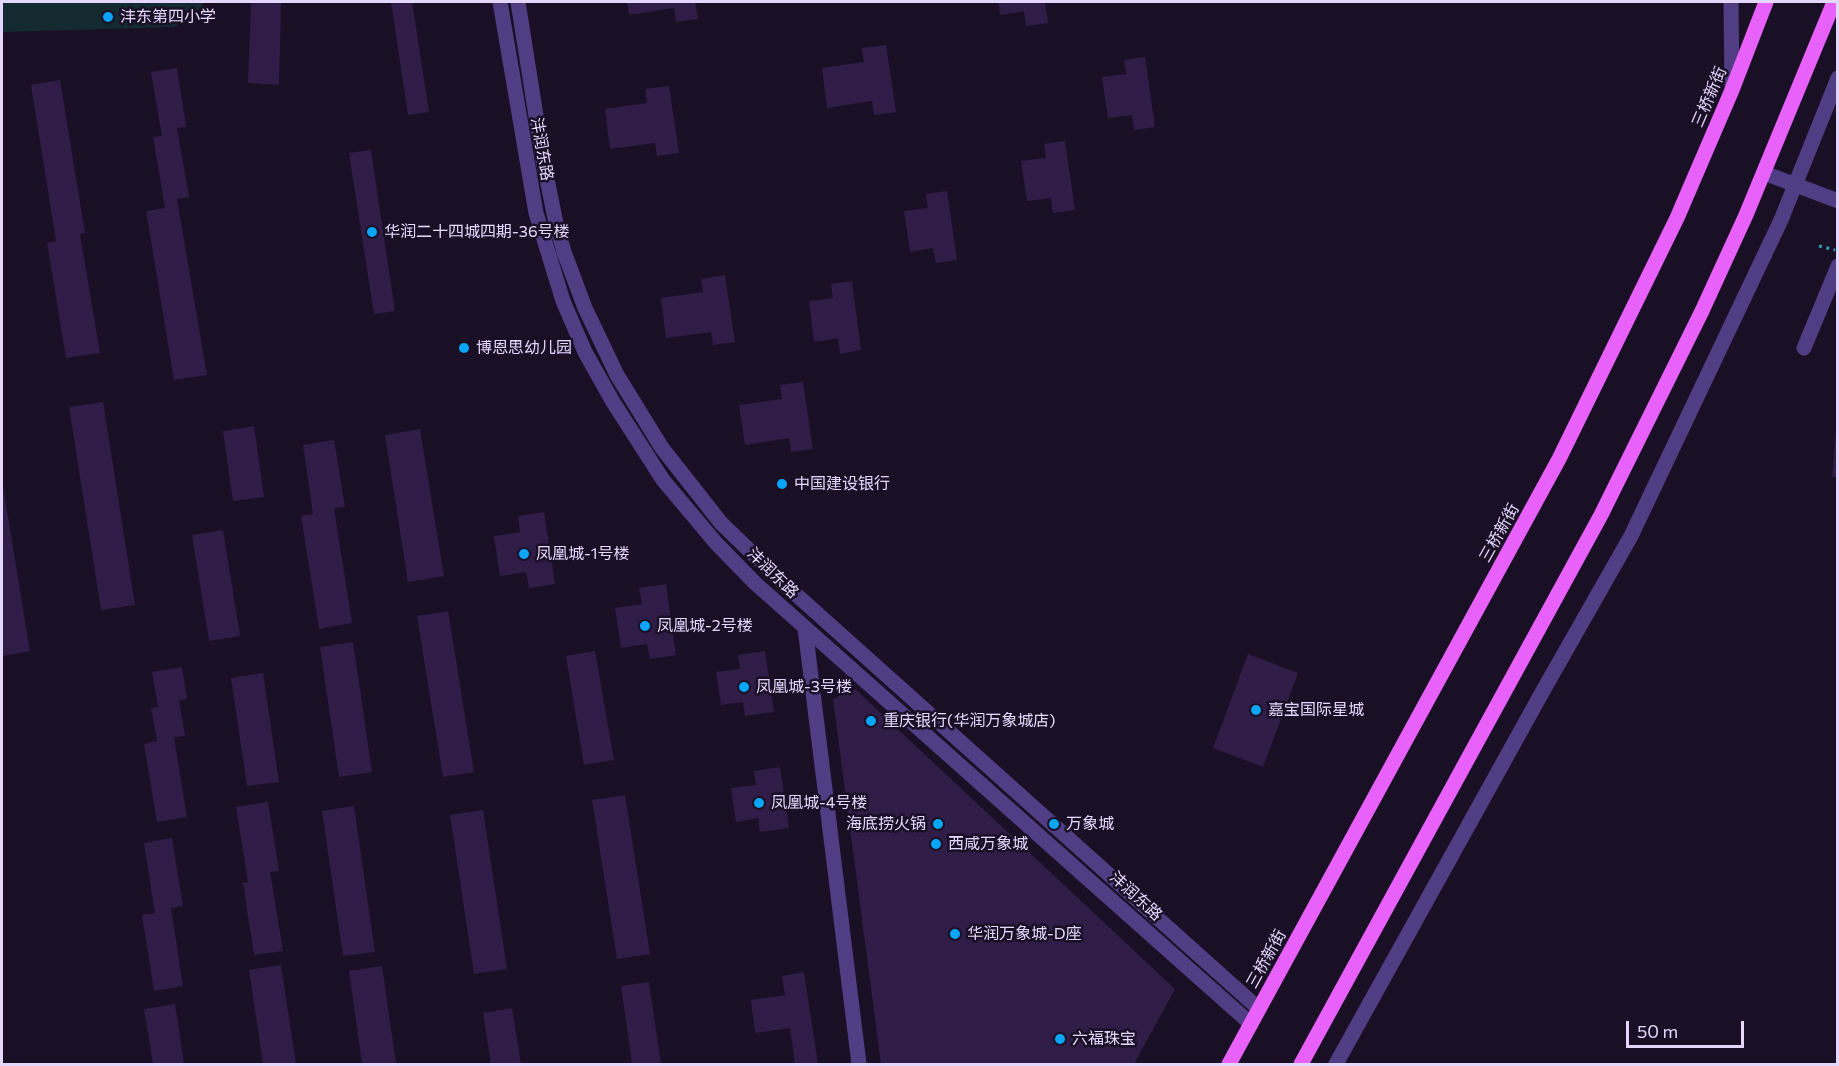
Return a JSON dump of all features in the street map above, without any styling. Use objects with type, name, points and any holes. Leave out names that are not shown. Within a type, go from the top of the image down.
[{"type":"main road","name":"三桥新街","points":[[1229,1065],[1559,459],[1677,218],[1732,90],[1766,2]]},
{"type":"main road","points":[[1301,1065],[1601,515],[1702,311],[1764,173],[1834,2]]},
{"type":"street","name":"沣润东路","points":[[500,2],[520,134],[536,213],[563,301],[585,352],[613,402],[663,480],[716,543],[755,583],[1251,1024]]},
{"type":"street","name":"沣润东路","points":[[518,2],[543,160],[564,252],[585,308],[617,375],[662,448],[722,523],[781,581],[1259,1009]]},
{"type":"street","points":[[1731,2],[1732,90]]},
{"type":"street","points":[[1336,1065],[1544,689],[1631,537],[1781,220],[1838,78]]},
{"type":"street","points":[[1764,173],[1838,201]]},
{"type":"street","points":[[1804,348],[1838,266]]},
{"type":"street","points":[[805,627],[859,1065]]},
{"type":"path","points":[[1819,246],[1838,251]]},
{"type":"green space","name":"沣东第四小学","points":[[2,2],[204,2],[201,8],[174,27],[2,32]]},
{"type":"building","points":[[251,2],[281,2],[279,85],[248,83]]},
{"type":"building","points":[[391,2],[412,2],[429,112],[408,115]]},
{"type":"building","points":[[627,2],[695,2],[698,19],[676,22],[674,8],[629,15]]},
{"type":"building","points":[[999,2],[1045,2],[1048,23],[1026,26],[1024,11],[1000,15]]},
{"type":"building","points":[[886,45],[896,112],[874,115],[872,101],[827,108],[822,68],[864,62],[862,48]]},
{"type":"building","points":[[1145,57],[1155,127],[1134,130],[1132,115],[1108,118],[1102,77],[1126,74],[1124,60]]},
{"type":"building","points":[[177,68],[186,127],[177,128],[189,197],[177,199],[207,375],[174,380],[146,211],[165,208],[153,137],[162,136],[151,72]]},
{"type":"building","points":[[60,80],[85,233],[80,234],[100,353],[66,358],[47,243],[56,241],[31,85]]},
{"type":"building","points":[[669,86],[679,153],[657,156],[655,143],[610,149],[605,109],[647,103],[645,89]]},
{"type":"building","points":[[1065,141],[1075,210],[1053,213],[1051,198],[1027,201],[1021,161],[1046,158],[1044,144]]},
{"type":"building","name":"华润二十四城四期-36号楼","points":[[371,150],[395,311],[374,314],[349,153]]},
{"type":"building","points":[[947,191],[957,260],[936,263],[933,248],[910,252],[904,211],[928,208],[926,194]]},
{"type":"building","points":[[725,275],[735,342],[713,345],[711,332],[666,338],[661,298],[703,292],[701,279]]},
{"type":"building","points":[[852,281],[861,350],[840,354],[838,338],[814,342],[809,301],[833,298],[831,284]]},
{"type":"building","points":[[803,382],[813,449],[791,452],[789,438],[745,445],[739,405],[782,399],[780,385]]},
{"type":"building","points":[[103,402],[135,605],[101,610],[69,407]]},
{"type":"building","points":[[254,426],[264,497],[233,501],[223,431]]},
{"type":"building","points":[[420,429],[444,576],[408,582],[385,435]]},
{"type":"building","points":[[1836,432],[1838,432],[1838,477],[1832,477]]},
{"type":"building","points":[[334,440],[345,507],[334,508],[352,623],[319,629],[301,516],[313,514],[303,445]]},
{"type":"building","points":[[2,480],[30,651],[2,656]]},
{"type":"building","name":"凤凰城-1号楼","points":[[544,512],[555,584],[529,588],[526,572],[500,576],[494,536],[520,532],[518,516]]},
{"type":"building","points":[[223,530],[240,636],[209,641],[192,535]]},
{"type":"building","name":"凤凰城-2号楼","points":[[666,584],[676,655],[650,659],[647,644],[621,648],[615,608],[642,604],[639,588]]},
{"type":"building","points":[[448,611],[474,772],[443,777],[417,616]]},
{"type":"building","points":[[353,642],[372,772],[339,777],[320,647]]},
{"type":"building","points":[[595,651],[614,760],[584,765],[566,656]]},
{"type":"building","name":"凤凰城-3号楼","points":[[765,651],[774,712],[745,716],[743,702],[721,705],[716,672],[740,669],[738,655]]},
{"type":"building","name":"嘉宝国际星城","points":[[1248,654],[1298,673],[1263,767],[1213,748]]},
{"type":"building","points":[[182,667],[187,699],[179,700],[185,736],[174,737],[187,817],[157,822],[144,744],[157,741],[151,708],[158,707],[152,672]]},
{"type":"building","points":[[263,673],[279,782],[247,786],[231,678]]},
{"type":"building","name":"西咸万象城","points":[[855,689],[1175,989],[1134,1064],[881,1064],[833,699]]},
{"type":"building","name":"凤凰城-4号楼","points":[[780,767],[789,828],[760,832],[758,818],[736,822],[731,788],[756,785],[754,771]]},
{"type":"building","points":[[625,795],[650,954],[617,959],[592,800]]},
{"type":"building","points":[[268,802],[279,871],[270,872],[283,951],[254,955],[243,883],[248,882],[236,807]]},
{"type":"building","points":[[354,806],[375,952],[343,956],[322,811]]},
{"type":"building","points":[[483,810],[507,969],[474,974],[450,815]]},
{"type":"building","points":[[172,838],[183,906],[171,908],[183,986],[154,991],[142,915],[155,913],[144,843]]},
{"type":"building","points":[[281,965],[296,1064],[263,1064],[249,970]]},
{"type":"building","points":[[382,966],[396,1064],[362,1064],[349,971]]},
{"type":"building","points":[[804,972],[818,1064],[795,1064],[790,1028],[755,1033],[751,1000],[785,995],[782,976]]},
{"type":"building","points":[[649,982],[661,1064],[632,1064],[621,986]]},
{"type":"building","points":[[175,1004],[184,1064],[153,1064],[144,1009]]},
{"type":"building","points":[[512,1008],[521,1064],[491,1064],[483,1013]]},
{"type":"place","name":"沣东第四小学","points":[[108,17]]},
{"type":"place","name":"华润二十四城四期-36号楼","points":[[372,232]]},
{"type":"place","name":"博恩思幼儿园","points":[[464,348]]},
{"type":"place","name":"中国建设银行","points":[[782,484]]},
{"type":"place","name":"凤凰城-1号楼","points":[[524,554]]},
{"type":"place","name":"凤凰城-2号楼","points":[[645,626]]},
{"type":"place","name":"凤凰城-3号楼","points":[[744,687]]},
{"type":"place","name":"嘉宝国际星城","points":[[1256,710]]},
{"type":"place","name":"重庆银行(华润万象城店)","points":[[871,721]]},
{"type":"place","name":"凤凰城-4号楼","points":[[759,803]]},
{"type":"place","name":"海底捞火锅","points":[[938,824]]},
{"type":"place","name":"万象城","points":[[1054,824]]},
{"type":"place","name":"西咸万象城","points":[[936,844]]},
{"type":"place","name":"华润万象城-D座","points":[[955,934]]},
{"type":"place","name":"六福珠宝","points":[[1060,1039]]}]
